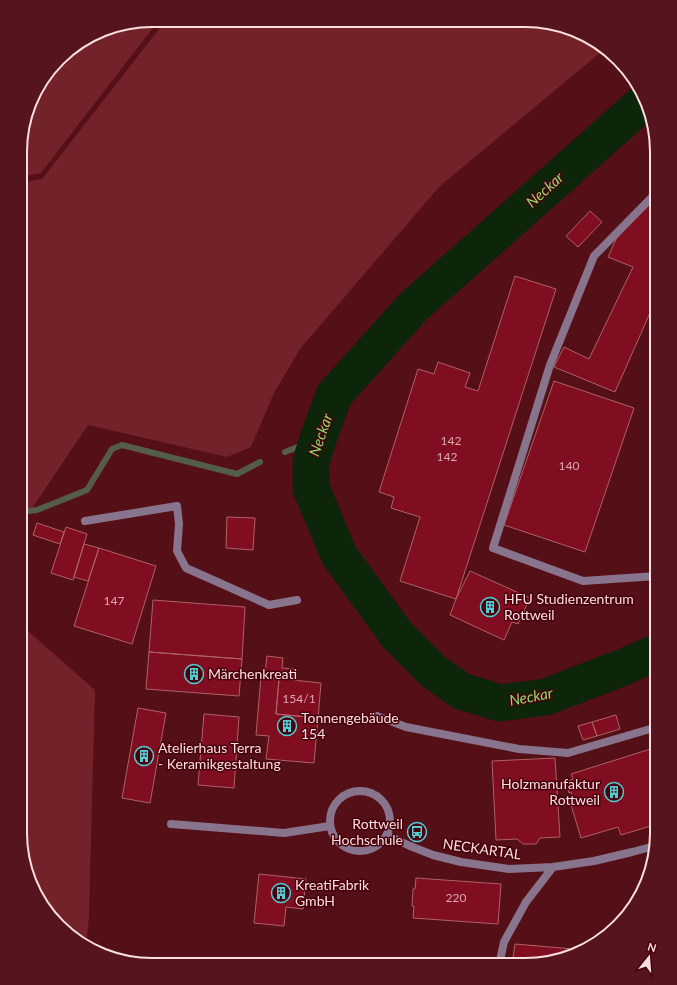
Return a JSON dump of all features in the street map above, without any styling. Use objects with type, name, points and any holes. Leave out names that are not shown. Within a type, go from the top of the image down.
[{"type":"street","points":[[650,199],[594,256],[550,365],[493,548],[583,581],[650,576]]},
{"type":"street","points":[[85,521],[177,506],[179,524],[177,551],[186,568],[270,605],[297,600]]},
{"type":"street","points":[[377,716],[406,727],[518,749],[568,753],[650,729]]},
{"type":"street","points":[[357,791],[367,792],[379,798],[387,809],[390,817],[390,827],[387,835],[381,843],[374,848],[365,851],[346,849],[338,843],[333,836],[330,826],[330,817],[333,807],[339,799],[347,794],[357,791]]},
{"type":"street","points":[[171,824],[284,833],[330,826]]},
{"type":"street","name":"NECKARTAL","points":[[387,835],[433,855],[462,862],[509,869],[553,867],[594,861],[649,848]]},
{"type":"street","points":[[501,958],[504,942],[526,902],[553,867]]},
{"type":"shaded area","points":[[154,27],[41,173],[27,176],[28,135],[36,104],[48,82],[63,63],[82,48],[96,40],[119,31]]},
{"type":"shaded area","points":[[161,27],[525,27],[558,31],[573,36],[601,52],[439,187],[300,349],[274,393],[251,447],[227,457],[88,425],[27,516],[27,182],[42,179]]},
{"type":"shaded area","points":[[27,630],[95,690],[89,916],[87,940],[69,927],[48,903],[36,881],[31,866],[27,833]]},
{"type":"building","points":[[650,204],[650,313],[615,392],[554,367],[564,347],[589,359],[633,267],[608,257],[617,237]]},
{"type":"building","points":[[590,211],[602,222],[578,247],[566,236]]},
{"type":"building","points":[[515,276],[556,289],[456,599],[400,581],[420,517],[391,508],[394,497],[379,492],[418,369],[434,374],[438,362],[470,373],[465,387],[478,391]]},
{"type":"building","points":[[554,381],[634,408],[585,552],[504,525]]},
{"type":"building","points":[[227,517],[255,518],[253,550],[226,548]]},
{"type":"building","points":[[37,523],[64,532],[60,544],[33,535]]},
{"type":"building","points":[[66,527],[87,534],[73,580],[51,573]]},
{"type":"building","points":[[84,544],[99,548],[88,581],[74,577]]},
{"type":"building","points":[[99,548],[156,566],[132,644],[74,626]]},
{"type":"building","name":"HFU Studienzentrum Rottweil","points":[[470,571],[530,598],[518,624],[512,622],[504,640],[450,615]]},
{"type":"building","points":[[153,600],[245,607],[242,659],[149,652]]},
{"type":"building","name":"Märchenkreati","points":[[149,652],[242,659],[239,696],[146,689]]},
{"type":"building","points":[[267,656],[283,658],[282,668],[294,669],[293,680],[321,683],[318,718],[276,714],[279,679],[285,678],[286,675],[265,673]]},
{"type":"building","name":"Tonnengebäude 154","points":[[261,677],[279,679],[276,714],[318,718],[314,763],[266,759],[269,736],[256,735]]},
{"type":"building","name":"Atelierhaus Terra - Keramikgestaltung","points":[[138,708],[166,713],[150,803],[122,798]]},
{"type":"building","points":[[204,714],[239,717],[234,788],[198,785]]},
{"type":"building","points":[[616,715],[620,729],[597,736],[592,722]]},
{"type":"building","points":[[592,722],[597,736],[583,740],[578,726]]},
{"type":"building","name":"Holzmanufaktur Rottweil","points":[[650,749],[650,826],[621,835],[618,827],[581,838],[571,805],[575,804],[571,792],[569,793],[566,782],[573,779],[571,774]]},
{"type":"building","points":[[555,758],[560,837],[540,838],[536,844],[523,844],[517,839],[496,840],[492,761]]},
{"type":"building","name":"KreatiFabrik GmbH","points":[[259,874],[306,879],[303,909],[286,907],[284,926],[254,923]]},
{"type":"building","points":[[416,878],[501,884],[498,924],[413,918],[413,889],[415,889]]},
{"type":"building","points":[[515,944],[571,949],[558,954],[542,957],[513,958]]},
{"type":"waterway","name":"Neckar","points":[[640,105],[413,307],[334,395],[311,462],[311,488],[339,555],[397,635],[434,672],[461,691],[500,703],[546,697],[650,655]]},
{"type":"waterway","points":[[285,452],[318,439]]},
{"type":"waterway","points":[[27,511],[37,510],[87,490],[112,449],[122,445],[237,474],[260,462]]},
{"type":"place","name":"HFU Studienzentrum Rottweil","points":[[490,607]]},
{"type":"place","name":"Märchenkreati","points":[[194,674]]},
{"type":"place","name":"Tonnengebäude 154","points":[[287,726]]},
{"type":"place","name":"Atelierhaus Terra - Keramikgestaltung","points":[[144,756]]},
{"type":"place","name":"Holzmanufaktur Rottweil","points":[[614,792]]},
{"type":"place","name":"Rottweil Hochschule","points":[[417,832]]},
{"type":"place","name":"KreatiFabrik GmbH","points":[[281,893]]}]
